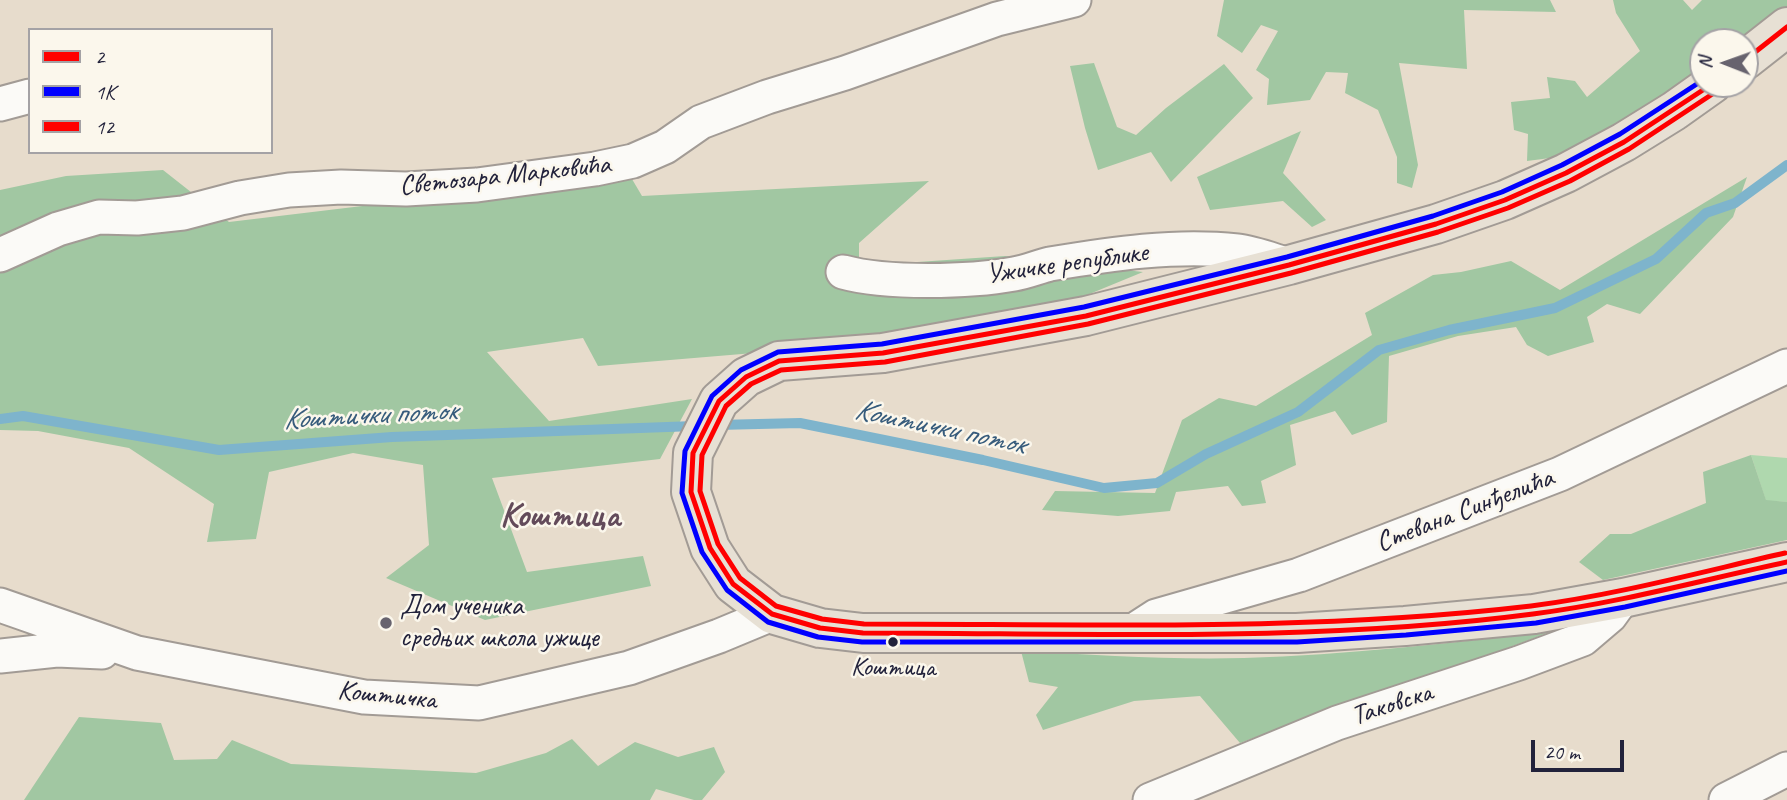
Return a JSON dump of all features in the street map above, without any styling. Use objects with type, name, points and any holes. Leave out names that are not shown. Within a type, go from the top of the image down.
[{"type":"main road","points":[[1759,49],[1787,27]]},
{"type":"main road","name":"Ужичке републике","points":[[1692,98],[1624,142],[1566,173],[1505,200],[1436,224],[1289,265],[1086,316],[883,353],[779,361],[746,377],[719,401],[693,453],[691,492],[710,548],[733,584],[772,614],[820,628],[863,633],[1297,633],[1405,626],[1534,614],[1623,598],[1787,562]]},
{"type":"street","name":"Светозара Марковића","points":[[0,255],[58,229],[99,217],[137,218],[183,213],[240,198],[289,190],[341,187],[406,189],[477,185],[595,169],[633,161],[665,146],[701,122],[767,97],[845,73],[997,19],[1023,6],[1074,0]]},
{"type":"street","points":[[0,104],[28,97]]},
{"type":"street","name":"Ужичке републике","points":[[844,272],[864,278],[951,279],[1014,274],[1048,265],[1171,250],[1238,251],[1289,265]]},
{"type":"street","name":"Стевана Синђелића","points":[[1138,632],[1139,627],[1156,616],[1299,575],[1560,474],[1787,366]]},
{"type":"street","name":"Таковска","points":[[1150,800],[1337,723],[1583,639],[1610,616],[1623,598]]},
{"type":"street","name":"Коштичка","points":[[0,606],[137,653],[363,697],[479,703],[629,668],[772,614]]},
{"type":"street","points":[[0,656],[57,650],[137,653]]},
{"type":"street","points":[[1726,800],[1787,769]]},
{"type":"green space","points":[[1224,0],[1550,0],[1556,12],[1464,10],[1467,69],[1399,63],[1418,165],[1412,188],[1397,183],[1397,157],[1378,110],[1345,93],[1348,73],[1326,72],[1310,100],[1267,105],[1269,79],[1256,70],[1278,31],[1261,25],[1242,53],[1217,36]]},
{"type":"green space","points":[[1613,0],[1683,0],[1692,10],[1702,0],[1787,0],[1787,10],[1759,31],[1759,28],[1689,28],[1689,86],[1558,157],[1527,161],[1528,134],[1514,130],[1511,102],[1550,98],[1547,77],[1575,81],[1587,97],[1640,51],[1616,13]]},
{"type":"green space","points":[[1094,63],[1117,127],[1136,135],[1166,108],[1224,64],[1253,98],[1171,182],[1151,152],[1098,170],[1070,66]]},
{"type":"green space","points":[[1301,131],[1283,173],[1326,220],[1312,227],[1283,201],[1210,210],[1197,177]]},
{"type":"green space","points":[[163,170],[229,222],[629,174],[642,196],[929,181],[859,243],[859,266],[1005,256],[1143,272],[1053,309],[862,344],[598,366],[583,338],[487,352],[549,421],[692,399],[660,459],[492,478],[527,572],[643,556],[651,586],[485,620],[386,578],[429,545],[423,465],[353,453],[269,472],[256,539],[207,542],[214,504],[129,448],[38,431],[0,430],[0,190],[66,176]]},
{"type":"green space","points":[[1747,177],[1733,217],[1640,314],[1607,304],[1587,317],[1594,342],[1548,356],[1527,345],[1516,327],[1458,336],[1389,356],[1387,422],[1352,435],[1335,411],[1290,425],[1296,465],[1261,481],[1266,503],[1242,506],[1228,486],[1176,492],[1170,511],[1118,516],[1042,510],[1055,491],[1155,493],[1182,420],[1219,398],[1256,406],[1372,335],[1365,313],[1433,275],[1511,261],[1560,290]]},
{"type":"green space","points":[[1751,455],[1787,458],[1787,502],[1766,501]]},
{"type":"green space","points":[[1751,455],[1766,500],[1787,502],[1787,540],[1603,580],[1579,562],[1610,534],[1631,534],[1706,503],[1703,472]]},
{"type":"green space","points":[[1550,632],[1240,743],[1200,696],[1134,701],[1043,730],[1036,715],[1058,687],[1029,682],[1021,651],[1160,658],[1244,658],[1359,651]]},
{"type":"green space","points":[[79,717],[161,723],[174,760],[217,759],[232,740],[291,764],[476,773],[546,753],[572,739],[598,766],[635,742],[678,757],[714,747],[725,772],[702,800],[656,789],[650,800],[24,800]]},
{"type":"waterway","name":"Коштички поток","points":[[717,425],[800,423],[1104,488],[1157,483],[1206,454],[1298,412],[1379,350],[1449,330],[1555,308],[1656,259],[1706,213],[1735,203],[1787,165]]},
{"type":"waterway","name":"Коштички поток","points":[[0,419],[23,416],[219,450],[392,437],[695,426]]},
{"type":"transit line","name":"2","points":[[1759,49],[1787,27]]},
{"type":"transit line","name":"1K","points":[[1689,89],[1620,134],[1562,165],[1502,192],[1433,216],[1287,257],[1084,307],[882,344],[778,352],[741,370],[712,396],[685,451],[682,493],[702,552],[727,590],[768,622],[818,637],[862,642],[1297,642],[1406,635],[1536,623],[1625,607],[1787,571]]},
{"type":"transit line","name":"2","points":[[1691,98],[1624,142],[1566,173],[1505,200],[1436,224],[1289,265],[1086,316],[883,353],[779,361],[746,377],[719,401],[693,453],[691,492],[710,548],[733,584],[772,614],[820,628],[863,633],[1283,633],[1450,623],[1597,604],[1787,562]]},
{"type":"transit line","name":"12","points":[[1706,98],[1629,149],[1570,181],[1508,208],[1438,232],[1291,273],[1088,324],[885,362],[781,370],[751,384],[726,406],[702,455],[700,491],[718,544],[740,578],[776,606],[822,619],[864,624],[1198,625],[1364,620],[1448,614],[1531,606],[1595,596],[1785,553]]},
{"type":"place","name":"Дом ученика средњих школа ужице","points":[[386,623]]},
{"type":"place","name":"Коштица","points":[[893,642]]},
{"type":"district","name":"Коштица","points":[[560,517]]}]
